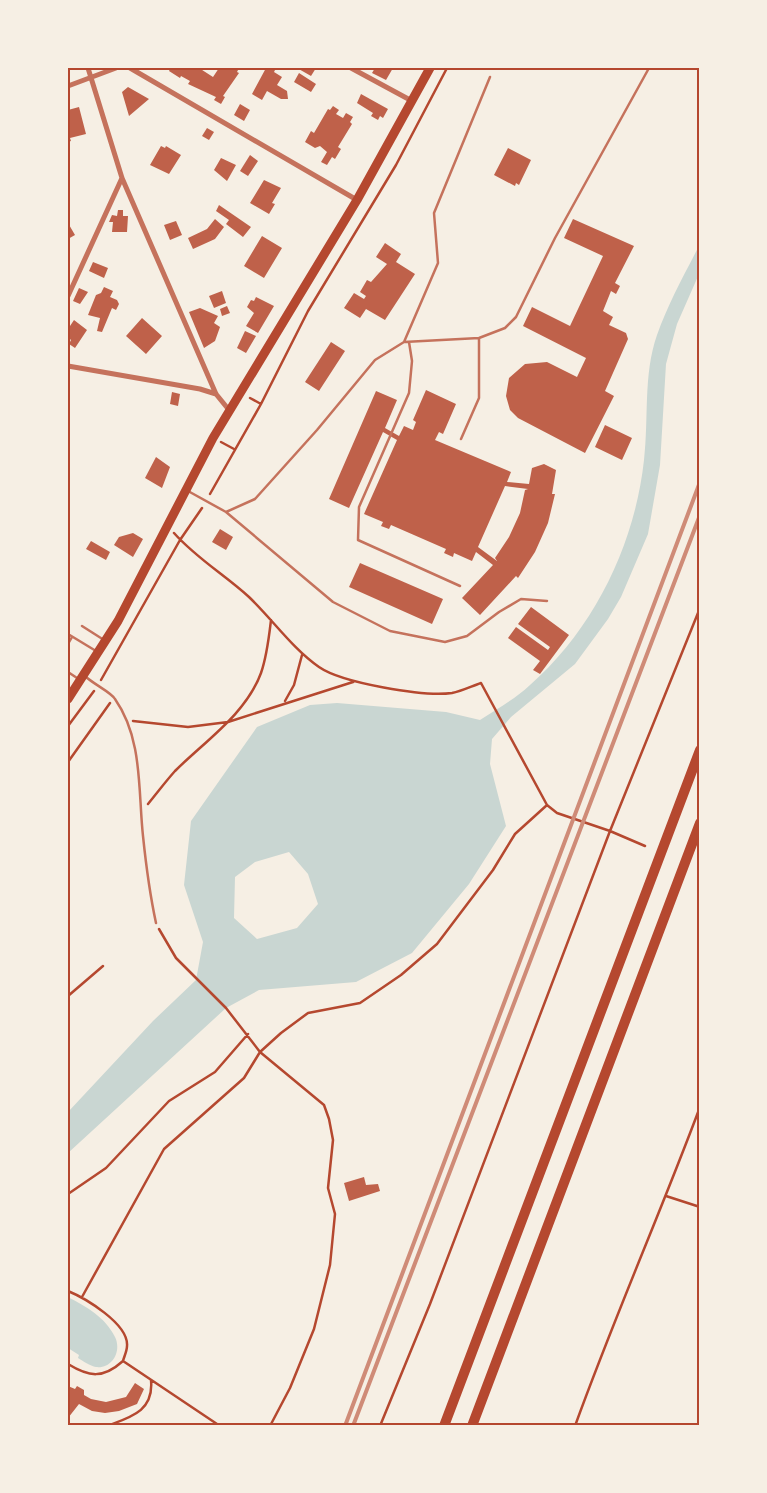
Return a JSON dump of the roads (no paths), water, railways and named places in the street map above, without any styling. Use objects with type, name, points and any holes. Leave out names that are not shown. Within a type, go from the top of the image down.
[{"type":"highway","points":[[444,1426],[700,750]]},
{"type":"highway","points":[[472,1426],[700,823]]},
{"type":"main road","points":[[68,699],[105,641],[145,572],[185,489],[229,410],[357,200],[430,68]]},
{"type":"street","points":[[88,68],[122,178],[216,394],[229,410]]},
{"type":"street","points":[[68,86],[116,68]]},
{"type":"street","points":[[130,68],[357,200]]},
{"type":"street","points":[[351,68],[413,101]]},
{"type":"street","points":[[68,296],[122,178]]},
{"type":"street","points":[[68,366],[200,389],[216,394]]},
{"type":"lane","points":[[226,512],[255,499],[317,430],[375,360],[404,342],[479,338],[505,328],[516,317],[555,238],[649,68]]},
{"type":"lane","points":[[404,342],[438,263],[434,213],[490,77]]},
{"type":"lane","points":[[462,439],[479,398],[479,338]]},
{"type":"lane","points":[[409,342],[412,360],[409,394],[359,507],[358,540],[460,586]]},
{"type":"lane","points":[[185,489],[226,512],[333,602],[390,631],[445,642],[467,636],[521,599],[547,601]]},
{"type":"lane","points":[[82,626],[105,641]]},
{"type":"lane","points":[[68,634],[98,652]]},
{"type":"lane","points":[[68,644],[72,637]]},
{"type":"lane","points":[[68,672],[114,697],[127,720],[135,746],[141,814],[156,923]]},
{"type":"railway","points":[[345,1426],[700,482]]},
{"type":"railway","points":[[353,1426],[700,515]]}]
